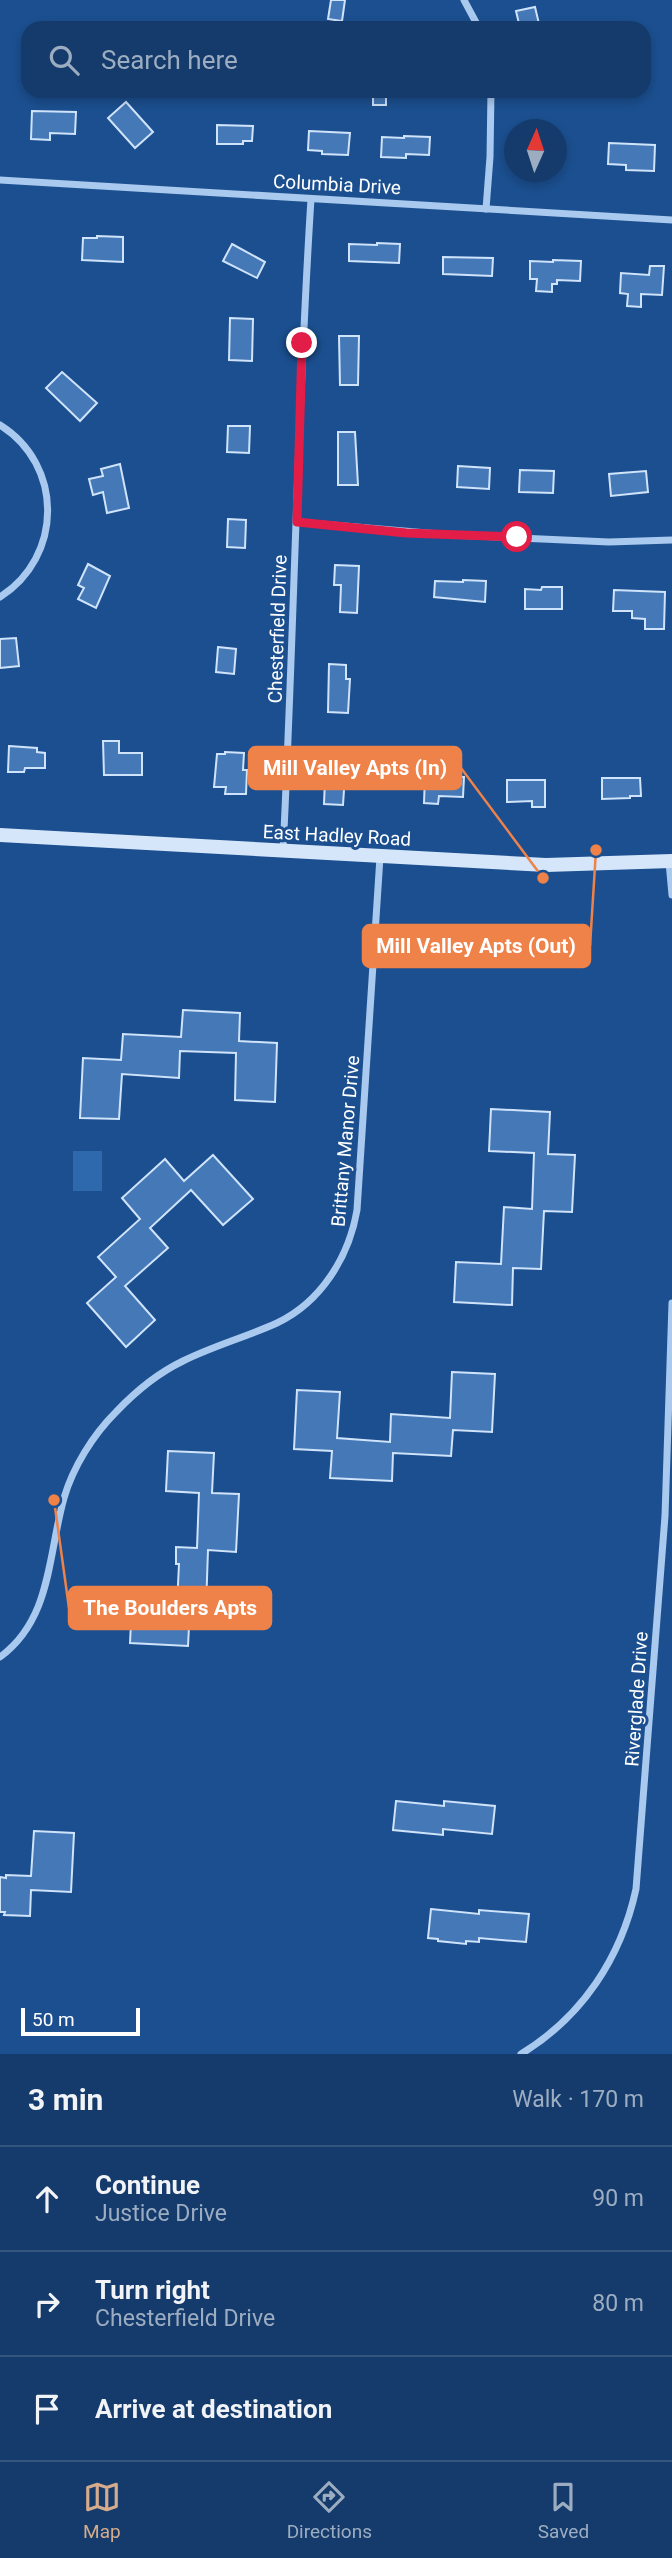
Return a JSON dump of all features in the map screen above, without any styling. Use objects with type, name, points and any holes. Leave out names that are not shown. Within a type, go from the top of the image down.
[{"type":"street","points":[[464,0],[476,21]]},
{"type":"street","points":[[486,209],[491,98]]},
{"type":"street","name":"Columbia Drive","points":[[0,180],[672,220]]},
{"type":"street","name":"Chesterfield Drive","points":[[283,852],[302,343],[311,199]]},
{"type":"street","points":[[0,425],[18,439],[33,457],[43,478],[47,509],[45,535],[34,564],[18,585],[0,597]]},
{"type":"street","points":[[297,522],[451,536],[610,542],[672,540]]},
{"type":"street","name":"East Hadley Road","points":[[0,835],[546,865],[670,862]]},
{"type":"street","name":"Brittany Manor Drive","points":[[0,1657],[24,1633],[36,1613],[49,1574],[68,1487],[80,1462],[108,1420],[138,1392],[170,1368],[278,1322],[298,1310],[330,1276],[347,1250],[357,1210],[380,857]]},
{"type":"street","points":[[670,862],[672,895]]},
{"type":"street","name":"Riverglade Drive","points":[[521,2054],[559,2027],[595,1985],[621,1938],[636,1889],[665,1516],[672,1303]]},
{"type":"shaded area","points":[[73,1151],[102,1151],[102,1191],[73,1191]]},
{"type":"building","points":[[331,0],[345,0],[342,21],[328,19]]},
{"type":"building","points":[[535,7],[538,21],[518,21],[516,11]]},
{"type":"building","points":[[373,98],[386,98],[386,105],[373,105]]},
{"type":"building","points":[[126,102],[153,132],[135,148],[108,118]]},
{"type":"building","points":[[32,111],[76,112],[75,134],[50,133],[50,140],[31,139]]},
{"type":"building","points":[[217,125],[253,126],[252,141],[243,141],[243,144],[217,144]]},
{"type":"building","points":[[309,131],[350,133],[348,155],[322,154],[322,151],[308,150]]},
{"type":"building","points":[[382,137],[430,137],[429,155],[381,157]]},
{"type":"building","points":[[609,143],[655,145],[654,171],[626,170],[626,165],[608,164]]},
{"type":"building","points":[[123,237],[123,262],[82,260],[83,238]]},
{"type":"building","points":[[232,244],[265,262],[257,278],[223,261]]},
{"type":"building","points":[[349,244],[400,244],[399,263],[349,261]]},
{"type":"building","points":[[443,257],[493,258],[492,276],[443,274]]},
{"type":"building","points":[[530,261],[581,261],[580,281],[557,280],[557,284],[552,284],[552,292],[536,291],[537,279],[530,279]]},
{"type":"building","points":[[650,266],[664,266],[662,295],[641,294],[641,307],[627,306],[628,294],[620,293],[621,273],[649,275]]},
{"type":"building","points":[[230,318],[253,319],[252,361],[229,360]]},
{"type":"building","points":[[339,336],[359,336],[358,385],[340,385]]},
{"type":"building","points":[[62,372],[97,403],[80,421],[46,388]]},
{"type":"building","points":[[228,426],[250,426],[249,453],[227,452]]},
{"type":"building","points":[[338,432],[355,432],[358,485],[338,485]]},
{"type":"building","points":[[120,464],[129,508],[107,513],[103,492],[93,495],[89,479],[103,476],[101,469]]},
{"type":"building","points":[[458,466],[490,468],[489,489],[457,487]]},
{"type":"building","points":[[520,470],[554,471],[553,493],[519,492]]},
{"type":"building","points":[[646,471],[648,492],[611,496],[609,474]]},
{"type":"building","points":[[228,519],[246,520],[245,548],[227,547]]},
{"type":"building","points":[[88,564],[110,576],[96,608],[78,599],[84,588],[78,585]]},
{"type":"building","points":[[335,565],[359,566],[357,613],[340,612],[341,585],[334,585]]},
{"type":"building","points":[[435,581],[486,581],[485,602],[434,597]]},
{"type":"building","points":[[542,587],[562,587],[562,609],[525,609],[525,589],[541,590]]},
{"type":"building","points":[[614,590],[665,592],[664,629],[645,629],[645,619],[632,618],[632,611],[613,611]]},
{"type":"building","points":[[16,638],[19,666],[0,668],[0,639]]},
{"type":"building","points":[[218,647],[236,649],[234,674],[216,672]]},
{"type":"building","points":[[329,664],[346,665],[346,679],[350,679],[348,713],[328,712]]},
{"type":"building","points":[[103,741],[119,741],[119,753],[142,753],[142,775],[104,775]]},
{"type":"building","points":[[9,746],[37,748],[37,752],[45,753],[45,768],[25,768],[24,772],[8,772]]},
{"type":"building","points":[[244,753],[243,770],[247,770],[246,794],[225,794],[226,787],[214,787],[217,754]]},
{"type":"building","points":[[326,755],[351,756],[349,776],[345,775],[343,805],[324,804]]},
{"type":"building","points":[[425,776],[464,777],[463,797],[439,796],[438,804],[424,803]]},
{"type":"building","points":[[602,778],[640,778],[641,796],[602,799]]},
{"type":"building","points":[[507,780],[545,780],[545,807],[532,807],[532,801],[507,802]]},
{"type":"building","points":[[183,1010],[240,1013],[239,1041],[277,1043],[275,1102],[235,1100],[236,1053],[180,1051],[179,1078],[122,1074],[119,1119],[80,1118],[83,1058],[121,1060],[123,1034],[181,1037]]},
{"type":"building","points":[[491,1109],[550,1112],[548,1154],[575,1155],[572,1212],[544,1211],[541,1269],[513,1268],[512,1305],[454,1302],[456,1262],[501,1264],[504,1207],[532,1209],[534,1153],[489,1151]]},
{"type":"building","points":[[213,1155],[253,1199],[223,1225],[191,1190],[150,1228],[168,1248],[125,1286],[155,1320],[126,1347],[87,1303],[116,1277],[98,1257],[140,1219],[122,1198],[165,1159],[184,1181]]},
{"type":"building","points":[[452,1372],[495,1374],[492,1432],[453,1430],[451,1456],[393,1453],[392,1481],[330,1478],[332,1451],[294,1449],[297,1390],[340,1392],[337,1438],[390,1442],[391,1414],[450,1418]]},
{"type":"building","points":[[168,1451],[214,1453],[212,1493],[239,1494],[236,1552],[208,1550],[206,1608],[190,1608],[188,1646],[130,1643],[132,1603],[177,1605],[179,1564],[176,1564],[176,1547],[197,1548],[199,1493],[166,1491]]},
{"type":"building","points":[[396,1801],[444,1806],[444,1801],[495,1806],[492,1834],[443,1829],[443,1835],[393,1830]]},
{"type":"building","points":[[34,1831],[74,1833],[71,1892],[31,1890],[30,1916],[4,1915],[5,1912],[0,1912],[0,1877],[31,1876]]},
{"type":"building","points":[[431,1909],[479,1914],[479,1910],[529,1914],[526,1942],[479,1938],[479,1942],[466,1941],[466,1944],[428,1938]]},
{"type":"place","name":"Mill Valley Apts (Out)","points":[[596,850]]},
{"type":"place","name":"Mill Valley Apts (In)","points":[[543,878]]},
{"type":"place","name":"The Boulders Apts","points":[[54,1500]]},
{"type":"route","points":[[302,343],[297,522],[406,533],[517,537]]}]
